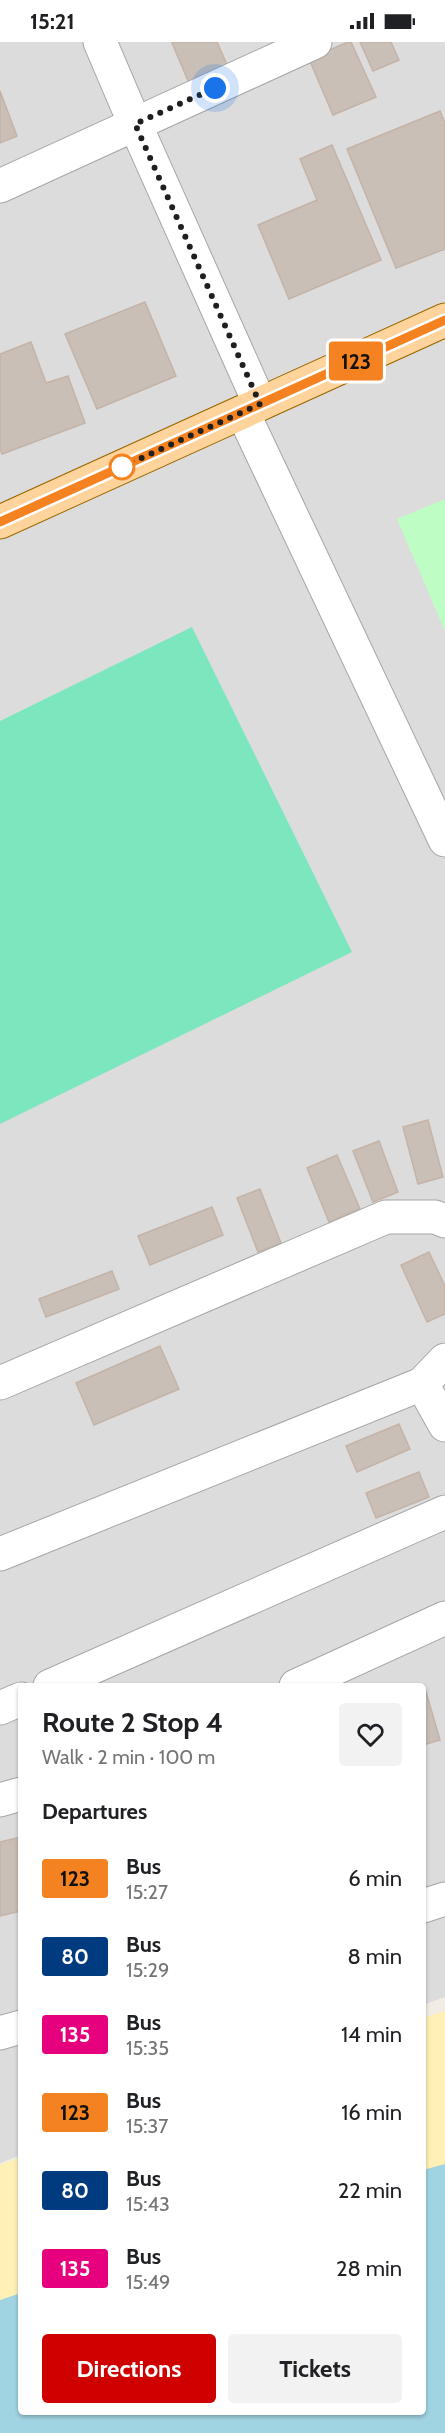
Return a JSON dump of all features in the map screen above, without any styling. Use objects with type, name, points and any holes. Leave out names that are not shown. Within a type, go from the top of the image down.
[{"type":"main road","points":[[0,522],[445,320]]},
{"type":"street","points":[[100,42],[252,409],[445,840]]},
{"type":"street","points":[[0,186],[315,42]]},
{"type":"street","points":[[0,1383],[386,1217],[435,1217],[445,1221]]},
{"type":"street","points":[[0,1554],[422,1384],[445,1360]]},
{"type":"street","points":[[422,1384],[445,1425]]},
{"type":"street","points":[[57,1683],[445,1512]]},
{"type":"street","points":[[303,1683],[445,1618]]},
{"type":"street","points":[[0,1708],[18,1700]]},
{"type":"street","points":[[0,1800],[18,1795]]},
{"type":"street","points":[[426,1905],[445,1899]]},
{"type":"street","points":[[0,2033],[18,2028]]},
{"type":"shaded area","points":[[0,42],[445,42],[445,1997],[426,2004],[426,1683],[18,1683],[18,2156],[0,2163]]},
{"type":"sand","points":[[445,2011],[445,2235],[426,2240],[426,2017]]},
{"type":"sand","points":[[18,2158],[18,2365],[0,2370],[0,2165]]},
{"type":"green space","points":[[445,499],[445,631],[397,519]]},
{"type":"green space","points":[[192,627],[352,952],[0,1124],[0,721]]},
{"type":"water","points":[[445,2164],[445,2433],[0,2433],[0,2300],[18,2294],[18,2415],[426,2415],[426,2169]]},
{"type":"building","points":[[217,42],[228,67],[189,83],[172,43]]},
{"type":"building","points":[[351,42],[376,97],[333,115],[309,59]]},
{"type":"building","points":[[360,42],[391,42],[399,60],[373,71]]},
{"type":"building","points":[[0,91],[17,136],[0,143]]},
{"type":"building","points":[[440,111],[445,123],[445,249],[396,268],[347,149]]},
{"type":"building","points":[[332,145],[381,260],[289,299],[258,225],[317,200],[300,159]]},
{"type":"building","points":[[145,302],[176,376],[97,409],[65,334]]},
{"type":"building","points":[[31,342],[46,383],[68,376],[85,423],[2,454],[0,449],[0,354]]},
{"type":"building","points":[[428,1120],[443,1177],[418,1184],[403,1127]]},
{"type":"building","points":[[379,1141],[398,1192],[373,1202],[353,1151]]},
{"type":"building","points":[[337,1155],[360,1209],[329,1222],[307,1168]]},
{"type":"building","points":[[260,1189],[281,1243],[258,1252],[237,1198]]},
{"type":"building","points":[[212,1207],[223,1235],[150,1265],[138,1236]]},
{"type":"building","points":[[429,1252],[445,1286],[445,1314],[427,1322],[401,1265]]},
{"type":"building","points":[[112,1271],[119,1289],[46,1317],[39,1299]]},
{"type":"building","points":[[160,1346],[179,1389],[94,1425],[76,1383]]},
{"type":"building","points":[[399,1424],[410,1449],[357,1472],[346,1446]]},
{"type":"building","points":[[419,1472],[429,1497],[376,1518],[366,1493]]},
{"type":"building","points":[[426,1692],[440,1740],[426,1744]]},
{"type":"building","points":[[18,1838],[18,1912],[0,1916],[0,1842]]},
{"type":"bus line","name":"123","points":[[0,522],[445,320]]},
{"type":"route","points":[[122,467],[260,404],[135,124],[215,88]]}]
